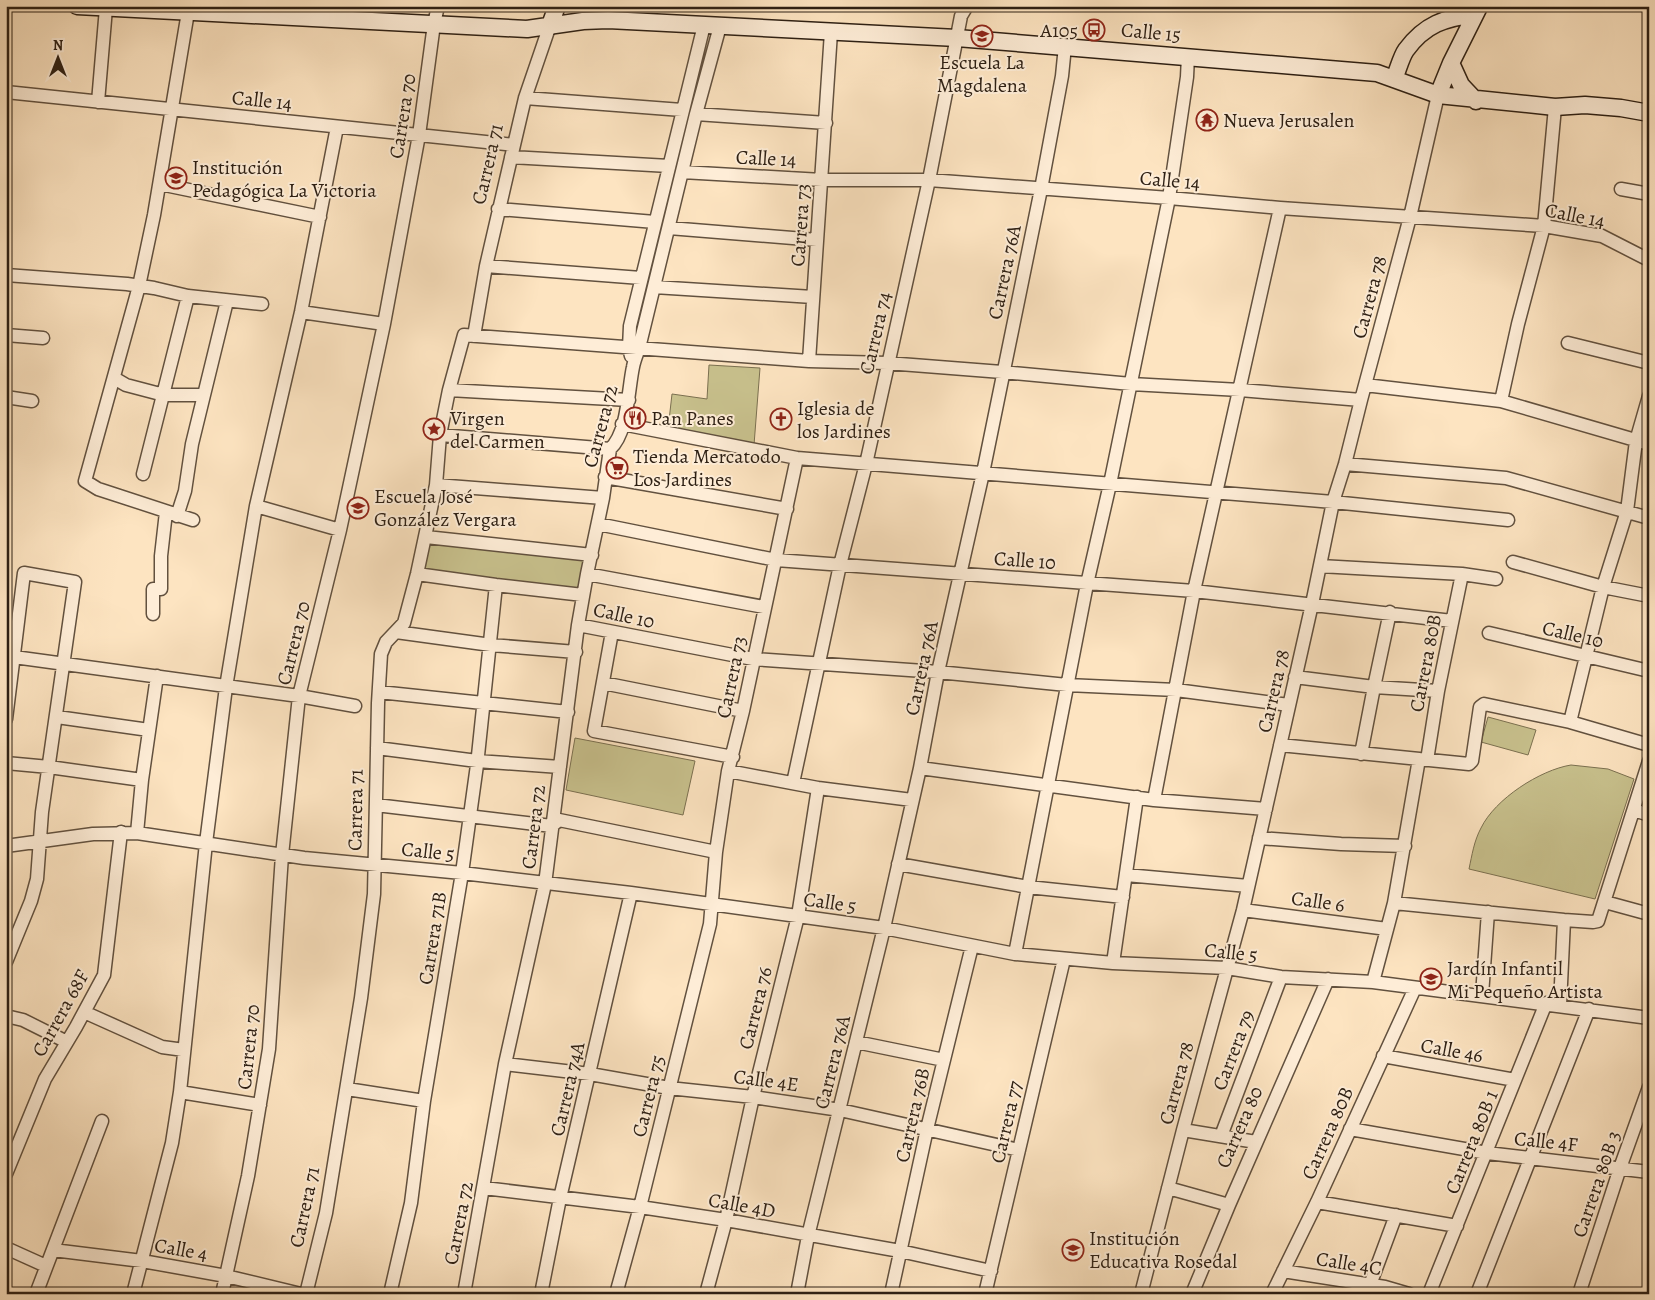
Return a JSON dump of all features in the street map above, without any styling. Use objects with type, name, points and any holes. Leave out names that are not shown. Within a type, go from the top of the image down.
[{"type":"street","name":"Calle 15","points":[[77,6],[188,12],[233,10],[527,29],[596,20],[958,38],[1377,73],[1438,96],[1556,107],[1584,115],[1620,118],[1646,113]]},
{"type":"street","name":"Carrera 70","points":[[222,1294],[248,1176],[269,1049],[282,855],[299,696],[340,530],[384,324],[419,135],[438,6]]},
{"type":"street","name":"Carrera 71","points":[[306,1294],[326,1213],[347,1089],[369,939],[376,865],[377,748],[381,654],[386,642],[404,623],[426,537],[436,485],[440,435],[449,390],[469,336],[525,98],[557,6]]},
{"type":"street","name":"Carrera 74","points":[[794,783],[840,565],[866,464],[929,180],[961,16],[968,6]]},
{"type":"street","points":[[98,102],[106,8]]},
{"type":"street","points":[[1438,96],[1451,63],[1477,10]]},
{"type":"street","points":[[1394,79],[1405,51],[1425,30],[1451,17],[1477,10]]},
{"type":"street","points":[[188,12],[160,184],[140,286],[85,481],[98,489],[193,520]]},
{"type":"street","name":"Carrera 72","points":[[464,1294],[505,1064],[545,884],[583,595],[603,498],[610,449],[617,442],[628,400],[634,348],[630,326],[682,110],[712,25]]},
{"type":"street","name":"Carrera 72","points":[[634,348],[654,287],[669,228],[696,114],[712,25]]},
{"type":"street","name":"Carrera 73","points":[[809,361],[831,32]]},
{"type":"street","name":"Carrera 76A","points":[[797,1294],[808,1236],[884,928],[920,768],[938,672],[983,473],[1002,372],[1041,188],[1062,76],[1065,46]]},
{"type":"street","points":[[1015,954],[1087,584],[1110,484],[1169,198],[1187,78],[1188,56]]},
{"type":"street","points":[[1451,63],[1461,85],[1476,100]]},
{"type":"street","name":"Calle 14","points":[[6,92],[419,135],[512,151],[669,166]]},
{"type":"street","name":"Carrera 78","points":[[1141,1294],[1183,1130],[1243,910],[1333,502],[1345,464],[1410,218],[1438,96]]},
{"type":"street","points":[[525,98],[682,110]]},
{"type":"street","points":[[1501,402],[1518,324],[1544,226],[1556,107]]},
{"type":"street","points":[[696,114],[826,123]]},
{"type":"street","points":[[133,1294],[172,1143],[180,1092],[206,843],[226,687],[256,506],[301,312],[337,127]]},
{"type":"street","name":"Calle 14","points":[[682,172],[822,180],[929,180],[1410,218],[1544,226],[1602,236],[1649,260]]},
{"type":"street","points":[[160,184],[320,217]]},
{"type":"street","points":[[1621,189],[1649,194]]},
{"type":"street","points":[[1154,800],[1194,591],[1280,208]]},
{"type":"street","points":[[498,209],[655,222]]},
{"type":"street","points":[[669,228],[817,240]]},
{"type":"street","points":[[486,266],[641,278]]},
{"type":"street","points":[[6,275],[140,286],[188,296],[262,304]]},
{"type":"street","points":[[654,287],[813,297]]},
{"type":"street","points":[[143,474],[188,296]]},
{"type":"street","points":[[153,614],[153,589],[161,589],[161,556],[172,514],[185,491],[192,444],[227,301]]},
{"type":"street","points":[[301,312],[384,324]]},
{"type":"street","points":[[6,335],[43,338]]},
{"type":"street","points":[[469,336],[809,361],[887,363],[1131,384],[1240,390],[1361,400]]},
{"type":"street","points":[[1568,343],[1649,363]]},
{"type":"street","points":[[114,378],[126,385],[164,395],[204,395]]},
{"type":"street","points":[[1365,385],[1501,402],[1643,442]]},
{"type":"street","points":[[449,390],[628,400]]},
{"type":"street","points":[[1570,722],[1603,587],[1627,511],[1643,442],[1649,396]]},
{"type":"street","points":[[6,398],[32,401]]},
{"type":"street","points":[[622,424],[797,458],[1333,502],[1508,520]]},
{"type":"street","points":[[440,435],[610,449]]},
{"type":"street","name":"Carrera 73","points":[[712,905],[716,852],[728,771],[733,757],[797,458]]},
{"type":"street","points":[[1345,464],[1506,478],[1649,518]]},
{"type":"street","points":[[605,477],[787,509]]},
{"type":"street","points":[[436,485],[603,498]]},
{"type":"street","points":[[256,506],[340,530]]},
{"type":"street","name":"Calle 10","points":[[598,524],[776,560],[1194,591],[1452,620]]},
{"type":"street","points":[[426,537],[592,555]]},
{"type":"street","points":[[1513,562],[1603,587],[1649,596]]},
{"type":"street","points":[[1320,566],[1462,574],[1496,579]]},
{"type":"street","points":[[6,719],[24,573],[75,582],[42,812],[38,872],[35,888],[6,962]]},
{"type":"street","points":[[417,574],[583,595]]},
{"type":"street","points":[[587,574],[764,607]]},
{"type":"street","name":"Carrera 80B","points":[[1373,982],[1394,903],[1462,574]]},
{"type":"street","name":"Carrera 71B","points":[[390,1294],[411,1203],[424,1102],[462,874],[477,761],[496,585]]},
{"type":"street","points":[[1361,754],[1390,612]]},
{"type":"street","name":"Calle 10","points":[[578,625],[753,660],[938,672],[1067,685],[1176,690],[1289,705]]},
{"type":"street","points":[[396,632],[490,644],[576,652]]},
{"type":"street","points":[[612,632],[594,731],[733,757]]},
{"type":"street","name":"Calle 10","points":[[1489,633],[1649,671]]},
{"type":"street","points":[[14,657],[299,696],[355,706]]},
{"type":"street","points":[[137,833],[142,780],[157,676]]},
{"type":"street","points":[[1295,677],[1374,687],[1438,691]]},
{"type":"street","points":[[603,683],[743,711]]},
{"type":"street","points":[[379,692],[568,712]]},
{"type":"street","points":[[1280,745],[1471,763],[1480,707],[1484,704],[1570,722],[1649,745]]},
{"type":"street","points":[[57,716],[149,730]]},
{"type":"street","points":[[377,748],[477,761],[560,767]]},
{"type":"street","points":[[1394,903],[1564,920],[1593,922],[1598,920],[1649,761]]},
{"type":"street","points":[[6,763],[142,780]]},
{"type":"street","points":[[920,768],[1154,800],[1266,810]]},
{"type":"street","points":[[728,771],[818,788],[912,800]]},
{"type":"street","name":"Carrera 76","points":[[706,1294],[726,1220],[753,1096],[798,916],[818,788]]},
{"type":"street","points":[[1113,963],[1137,797]]},
{"type":"street","points":[[376,805],[552,826],[559,820],[716,852]]},
{"type":"street","points":[[1634,810],[1649,816]]},
{"type":"street","name":"Calle 5","points":[[6,846],[121,832],[137,833],[282,855],[631,893],[798,916],[884,928],[1015,954],[1113,963],[1227,968],[1281,977],[1373,982],[1546,1003],[1649,1018]]},
{"type":"street","name":"Carrera 68F","points":[[6,1174],[45,1079],[68,1042],[104,974],[121,832]]},
{"type":"street","points":[[1259,838],[1341,844],[1405,846]]},
{"type":"street","points":[[898,864],[1028,886],[1123,897]]},
{"type":"street","points":[[1126,875],[1248,886]]},
{"type":"street","name":"Carrera 74A","points":[[541,1294],[560,1198],[631,893]]},
{"type":"street","points":[[1604,902],[1649,914]]},
{"type":"street","name":"Carrera 75","points":[[616,1294],[670,1088],[710,924],[712,905]]},
{"type":"street","name":"Calle 6","points":[[1243,910],[1387,929]]},
{"type":"street","points":[[1482,996],[1488,912]]},
{"type":"street","points":[[1560,1005],[1564,920]]},
{"type":"street","name":"Carrera 76B","points":[[891,1294],[927,1129],[972,946]]},
{"type":"street","name":"Carrera 77","points":[[985,1294],[1064,959]]},
{"type":"street","name":"Carrera 79","points":[[1221,1136],[1281,977]]},
{"type":"street","name":"Carrera 80","points":[[1192,1294],[1328,979]]},
{"type":"street","name":"Carrera 80B","points":[[1272,1294],[1317,1202],[1415,988]]},
{"type":"street","name":"Carrera 80B 1","points":[[1430,1294],[1546,1003]]},
{"type":"street","points":[[1477,1294],[1532,1159],[1589,1009]]},
{"type":"street","points":[[84,1012],[162,1047],[184,1050]]},
{"type":"street","points":[[6,1016],[23,1020],[68,1042]]},
{"type":"street","points":[[856,1042],[944,1060]]},
{"type":"street","name":"Calle 46","points":[[1383,1056],[1515,1080]]},
{"type":"street","name":"Calle 4E","points":[[505,1064],[590,1074],[670,1088],[753,1096],[840,1110],[1019,1150]]},
{"type":"street","name":"Carrera 80B 3","points":[[1579,1294],[1620,1168],[1649,1087]]},
{"type":"street","points":[[347,1089],[424,1102]]},
{"type":"street","points":[[180,1092],[260,1105]]},
{"type":"street","points":[[36,1294],[102,1120]]},
{"type":"street","name":"Calle 4F","points":[[1350,1129],[1486,1153],[1649,1172]]},
{"type":"street","points":[[1183,1130],[1256,1142]]},
{"type":"street","name":"Calle 4D","points":[[484,1188],[640,1207],[726,1220],[900,1251],[991,1271]]},
{"type":"street","points":[[1168,1188],[1229,1205]]},
{"type":"street","points":[[1317,1202],[1457,1226]]},
{"type":"street","points":[[1370,1286],[1396,1215]]},
{"type":"street","points":[[6,1248],[46,1266]]},
{"type":"street","name":"Calle 4","points":[[52,1250],[142,1261],[226,1276],[301,1294]]},
{"type":"street","name":"Calle 4C","points":[[1283,1272],[1401,1290],[1409,1294]]},
{"type":"shaded area","points":[[709,365],[760,368],[754,445],[668,429],[672,394],[707,399]]},
{"type":"shaded area","points":[[428,541],[585,559],[578,592],[420,572]]},
{"type":"shaded area","points":[[1488,717],[1536,730],[1528,755],[1481,742]]},
{"type":"shaded area","points":[[575,738],[695,761],[683,815],[566,790]]},
{"type":"shaded area","points":[[1571,765],[1608,769],[1634,779],[1595,899],[1469,869],[1479,833],[1488,817],[1497,807],[1507,797],[1533,779]]},
{"type":"place","name":"A105","points":[[1094,30]]},
{"type":"place","name":"Escuela La Magdalena","points":[[982,36]]},
{"type":"place","name":"Nueva Jerusalen","points":[[1207,120]]},
{"type":"place","name":"Institución Pedagógica La Victoria","points":[[176,178]]},
{"type":"place","name":"Pan Panes","points":[[635,418]]},
{"type":"place","name":"Iglesia de los Jardines","points":[[781,419]]},
{"type":"place","name":"Virgen del Carmen","points":[[434,429]]},
{"type":"place","name":"Tienda Mercatodo Los Jardines","points":[[617,468]]},
{"type":"place","name":"Escuela José González Vergara","points":[[358,508]]},
{"type":"place","name":"Jardín Infantil Mi Pequeño Artista","points":[[1431,979]]},
{"type":"place","name":"Institución Educativa Rosedal","points":[[1073,1250]]}]
